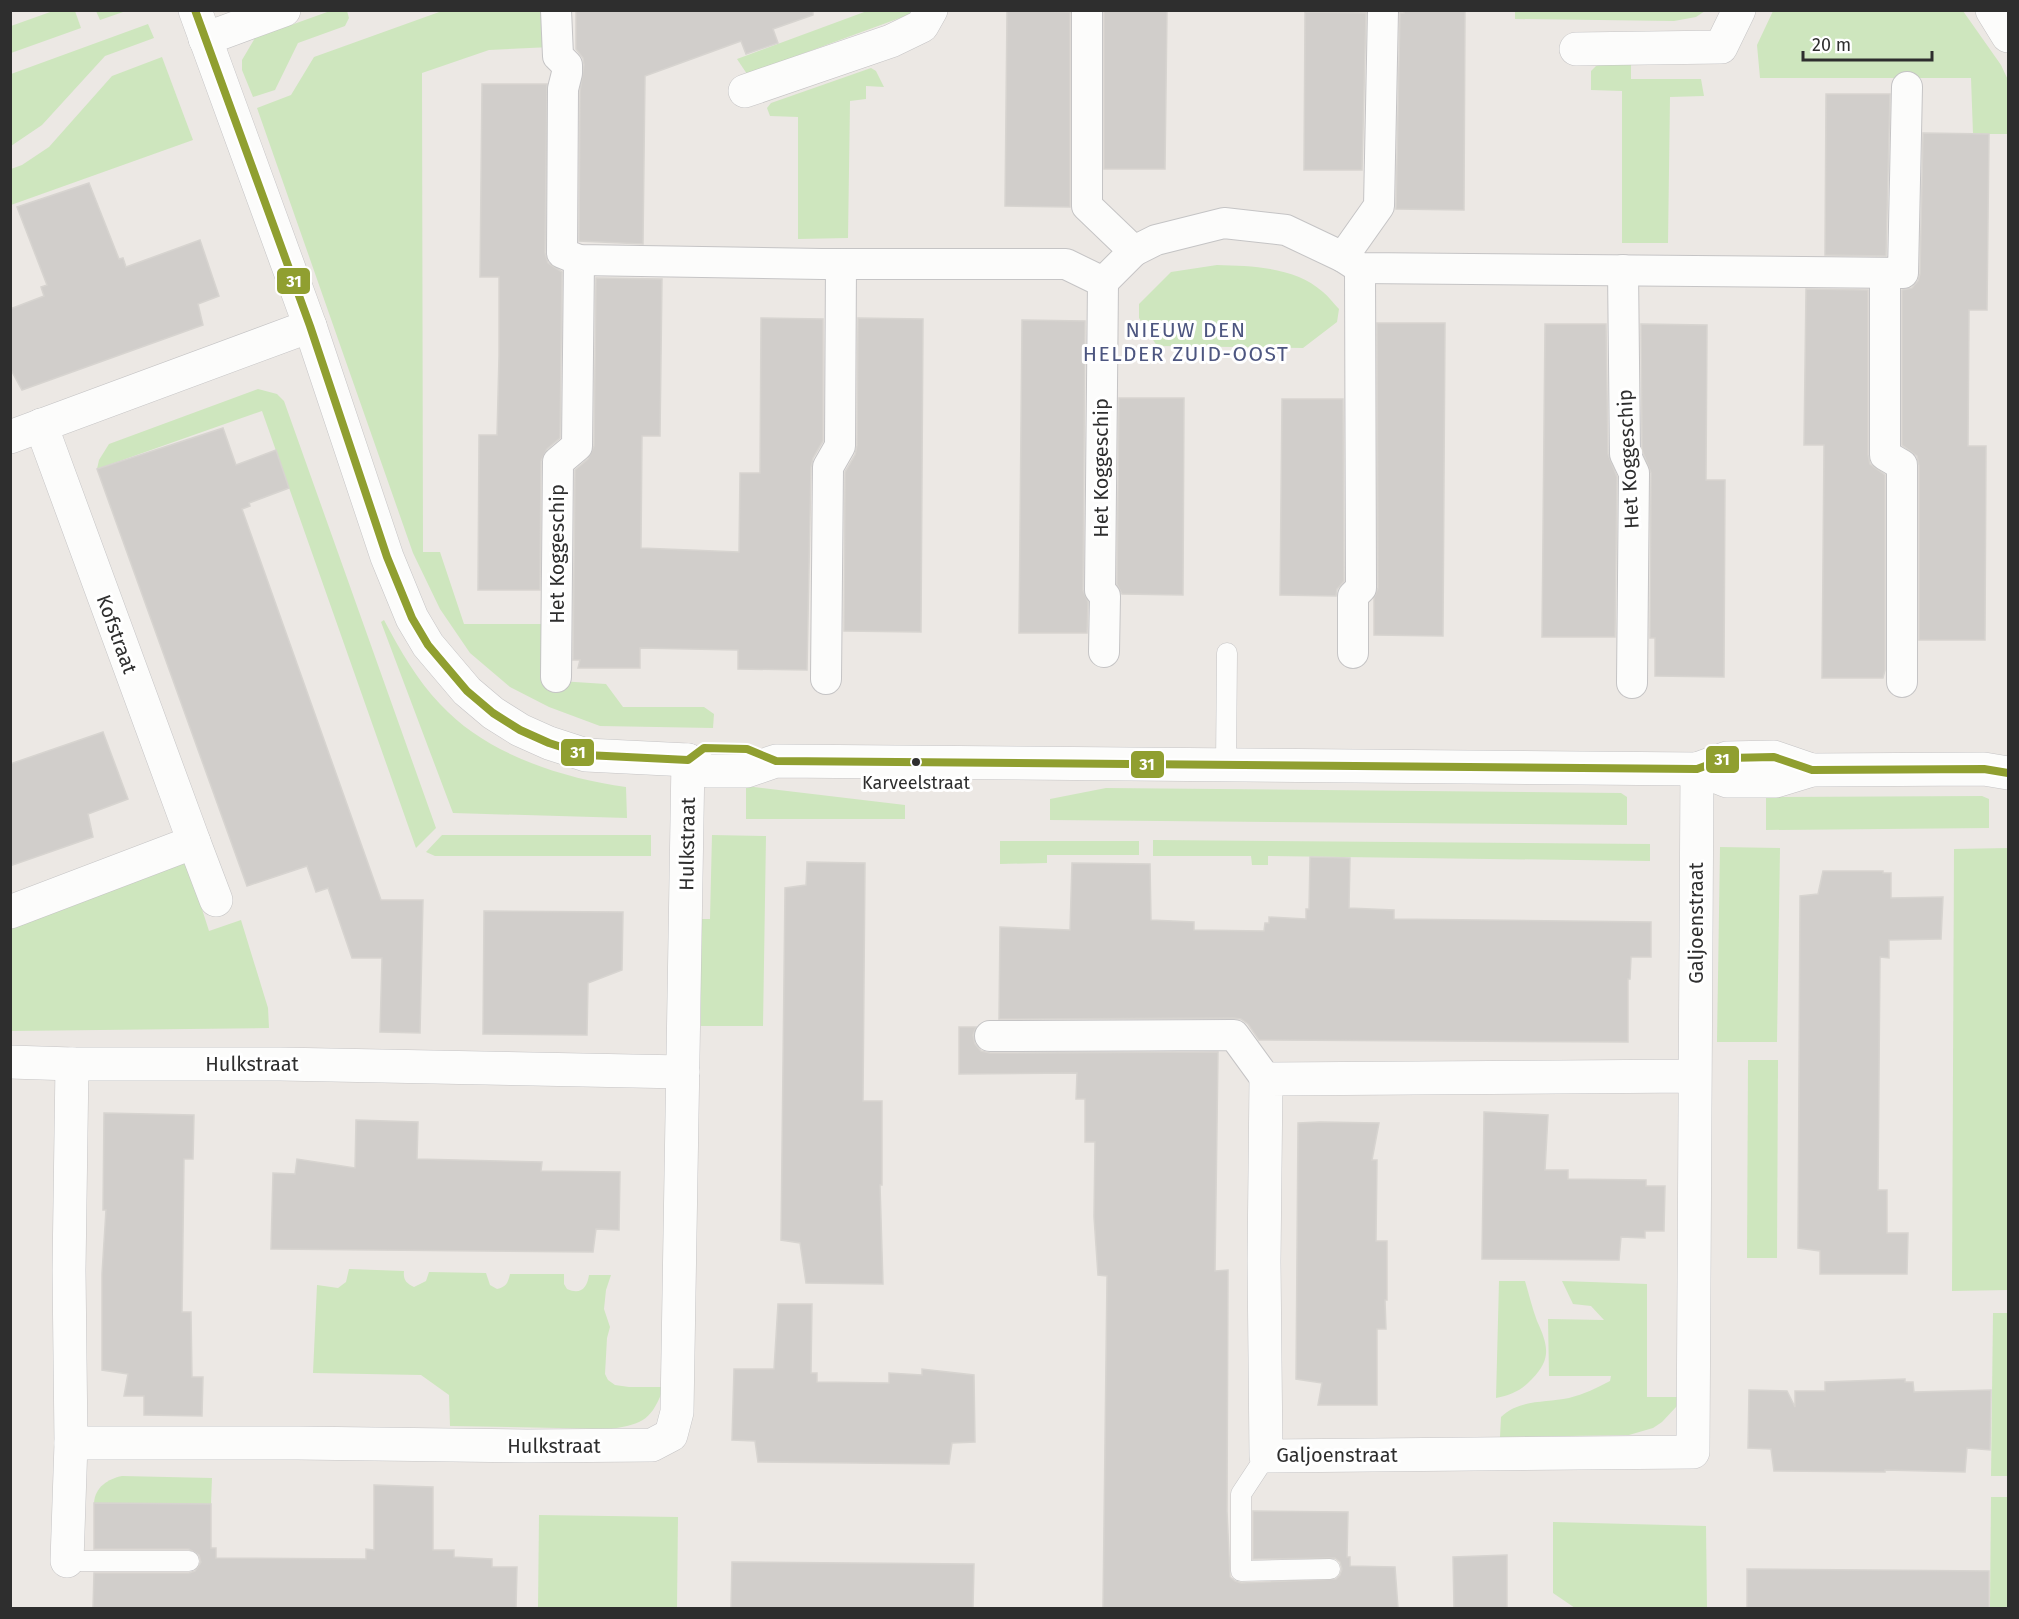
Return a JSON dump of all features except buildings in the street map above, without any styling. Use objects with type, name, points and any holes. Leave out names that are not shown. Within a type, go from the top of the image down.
[{"type":"street","points":[[284,10],[200,25],[310,326],[387,557],[412,618],[428,645],[466,691],[493,713],[520,730],[549,743],[586,755],[688,760],[707,771],[747,771],[776,761],[1697,770],[1727,781],[1776,781],[1812,770],[1984,769],[2008,773]]},
{"type":"street","points":[[556,10],[558,56],[567,65],[562,88],[562,253],[579,260],[841,264],[1066,264],[1103,282],[1134,251],[1156,240],[1224,223],[1286,230],[1352,262],[1623,270],[1903,273],[1907,87]]},
{"type":"street","points":[[745,92],[891,41],[922,26],[930,10]]},
{"type":"street","points":[[1087,10],[1087,206],[1134,251]]},
{"type":"street","points":[[1353,653],[1353,596],[1360,588],[1352,262],[1379,206],[1383,10]]},
{"type":"street","points":[[1576,49],[1720,47],[1739,10]]},
{"type":"street","points":[[1992,10],[2008,36]]},
{"type":"street","name":"Het Koggeschip","points":[[556,676],[558,462],[577,446],[579,260]]},
{"type":"street","points":[[826,680],[828,466],[840,446],[841,264]]},
{"type":"street","name":"Het Koggeschip","points":[[1623,270],[1625,454],[1634,473],[1632,683]]},
{"type":"street","points":[[1885,274],[1885,455],[1902,465],[1902,682]]},
{"type":"street","name":"Het Koggeschip","points":[[1103,282],[1101,590],[1105,596],[1104,652]]},
{"type":"street","points":[[10,437],[310,326]]},
{"type":"street","name":"Kofstraat","points":[[41,425],[216,900]]},
{"type":"street","name":"Hulkstraat","points":[[71,1443],[561,1446],[652,1444],[670,1435],[677,1412],[688,760]]},
{"type":"street","name":"Galjoenstraat","points":[[1266,1079],[1264,1261],[1266,1456],[1693,1452],[1697,770]]},
{"type":"street","points":[[10,912],[194,842]]},
{"type":"street","points":[[990,1036],[1234,1035],[1266,1079],[1695,1076]]},
{"type":"street","name":"Hulkstraat","points":[[10,1062],[280,1064],[683,1072]]},
{"type":"street","points":[[67,1561],[71,1443],[69,1270],[72,1064]]},
{"type":"lane","points":[[1226,765],[1227,653]]},
{"type":"lane","points":[[1266,1456],[1241,1494],[1241,1570],[1330,1569]]},
{"type":"lane","points":[[67,1561],[189,1561]]},
{"type":"green space","points":[[96,10],[126,11],[100,20]]},
{"type":"green space","points":[[1515,10],[1705,11],[1696,17],[1674,21],[1515,19]]},
{"type":"green space","points":[[53,11],[75,11],[81,28],[11,53],[11,26]]},
{"type":"green space","points":[[330,11],[347,11],[349,18],[345,26],[298,43],[275,90],[253,97],[242,70],[242,60],[255,38]]},
{"type":"green space","points":[[442,11],[549,11],[551,47],[489,50],[422,73],[423,552],[440,552],[464,624],[542,624],[544,680],[606,684],[623,707],[704,707],[714,714],[713,728],[600,726],[549,707],[510,687],[470,653],[440,609],[413,553],[257,108],[291,95],[314,57]]},
{"type":"green space","points":[[867,11],[913,11],[908,15],[747,74],[737,59]]},
{"type":"green space","points":[[1773,11],[1963,11],[2001,65],[2008,80],[2008,134],[1973,134],[1971,78],[1760,78],[1757,45]]},
{"type":"green space","points":[[148,24],[154,38],[105,56],[42,125],[11,146],[11,74]]},
{"type":"green space","points":[[162,57],[193,140],[11,205],[11,169],[22,165],[49,147],[112,76]]},
{"type":"green space","points":[[1605,62],[1631,62],[1631,79],[1701,79],[1704,96],[1670,97],[1668,243],[1622,243],[1622,91],[1591,90],[1591,71]]},
{"type":"green space","points":[[871,68],[876,71],[884,87],[866,86],[866,99],[850,101],[848,238],[798,239],[798,117],[770,116],[767,108],[771,103]]},
{"type":"green space","points":[[1217,265],[1259,267],[1300,277],[1323,292],[1339,309],[1337,322],[1303,348],[1157,346],[1139,318],[1139,304],[1171,272]]},
{"type":"green space","points":[[258,389],[277,394],[284,401],[436,828],[416,848],[262,411],[97,469],[99,460],[109,444]]},
{"type":"green space","points":[[384,620],[416,675],[440,704],[459,722],[479,737],[526,761],[576,777],[626,787],[627,818],[453,813],[381,622]]},
{"type":"green space","points":[[746,786],[905,805],[905,819],[746,819]]},
{"type":"green space","points":[[1106,788],[1621,793],[1627,797],[1627,825],[1050,820],[1050,799]]},
{"type":"green space","points":[[1982,796],[1989,799],[1989,828],[1766,830],[1766,797]]},
{"type":"green space","points":[[442,835],[651,835],[651,856],[435,856],[426,852]]},
{"type":"green space","points":[[712,835],[766,836],[763,1026],[701,1026],[701,919],[710,919]]},
{"type":"green space","points":[[1153,840],[1650,844],[1650,861],[1268,856],[1268,865],[1252,865],[1251,856],[1153,856]]},
{"type":"green space","points":[[1000,841],[1139,841],[1139,855],[1047,855],[1047,863],[1000,864]]},
{"type":"green space","points":[[1720,847],[1780,848],[1777,1042],[1717,1042]]},
{"type":"green space","points":[[2008,848],[2008,1290],[1952,1291],[1954,849]]},
{"type":"green space","points":[[186,859],[209,931],[241,920],[268,1008],[269,1028],[11,1031],[11,924]]},
{"type":"green space","points":[[1748,1060],[1778,1060],[1777,1258],[1747,1258]]},
{"type":"green space","points":[[349,1269],[404,1271],[406,1281],[414,1287],[426,1281],[429,1272],[486,1273],[490,1285],[497,1289],[506,1284],[510,1274],[564,1274],[564,1284],[572,1291],[580,1291],[585,1287],[589,1275],[611,1275],[606,1290],[604,1309],[610,1327],[607,1338],[605,1374],[608,1380],[615,1385],[664,1387],[651,1413],[639,1422],[622,1427],[611,1429],[450,1426],[449,1395],[421,1375],[313,1373],[317,1285],[338,1288],[346,1282]]},
{"type":"green space","points":[[1499,1281],[1525,1281],[1544,1337],[1546,1351],[1543,1365],[1524,1387],[1496,1398]]},
{"type":"green space","points":[[1562,1281],[1647,1284],[1647,1397],[1679,1397],[1677,1406],[1653,1428],[1629,1435],[1500,1437],[1501,1417],[1508,1411],[1525,1404],[1569,1398],[1610,1381],[1611,1376],[1549,1376],[1548,1319],[1604,1320],[1591,1306],[1573,1304]]},
{"type":"green space","points":[[1993,1313],[2008,1313],[2008,1476],[1991,1476]]},
{"type":"green space","points":[[122,1476],[212,1478],[211,1504],[94,1503],[97,1492],[103,1485]]},
{"type":"green space","points":[[1991,1497],[2008,1497],[2008,1608],[1990,1608]]},
{"type":"green space","points":[[539,1515],[678,1517],[677,1608],[538,1608]]},
{"type":"green space","points":[[1553,1522],[1706,1526],[1707,1608],[1575,1608],[1553,1593]]},
{"type":"transit line","name":"31","points":[[195,10],[310,326],[387,557],[412,618],[428,645],[467,691],[493,713],[520,730],[549,743],[586,755],[688,760],[704,748],[747,749],[776,761],[1697,769],[1727,758],[1774,757],[1812,770],[1984,769],[2008,773]]},
{"type":"place","name":"Karveelstraat","points":[[916,762]]},
{"type":"district","name":"NIEUW DEN HELDER ZUID-OOST","points":[[1186,342]]}]
